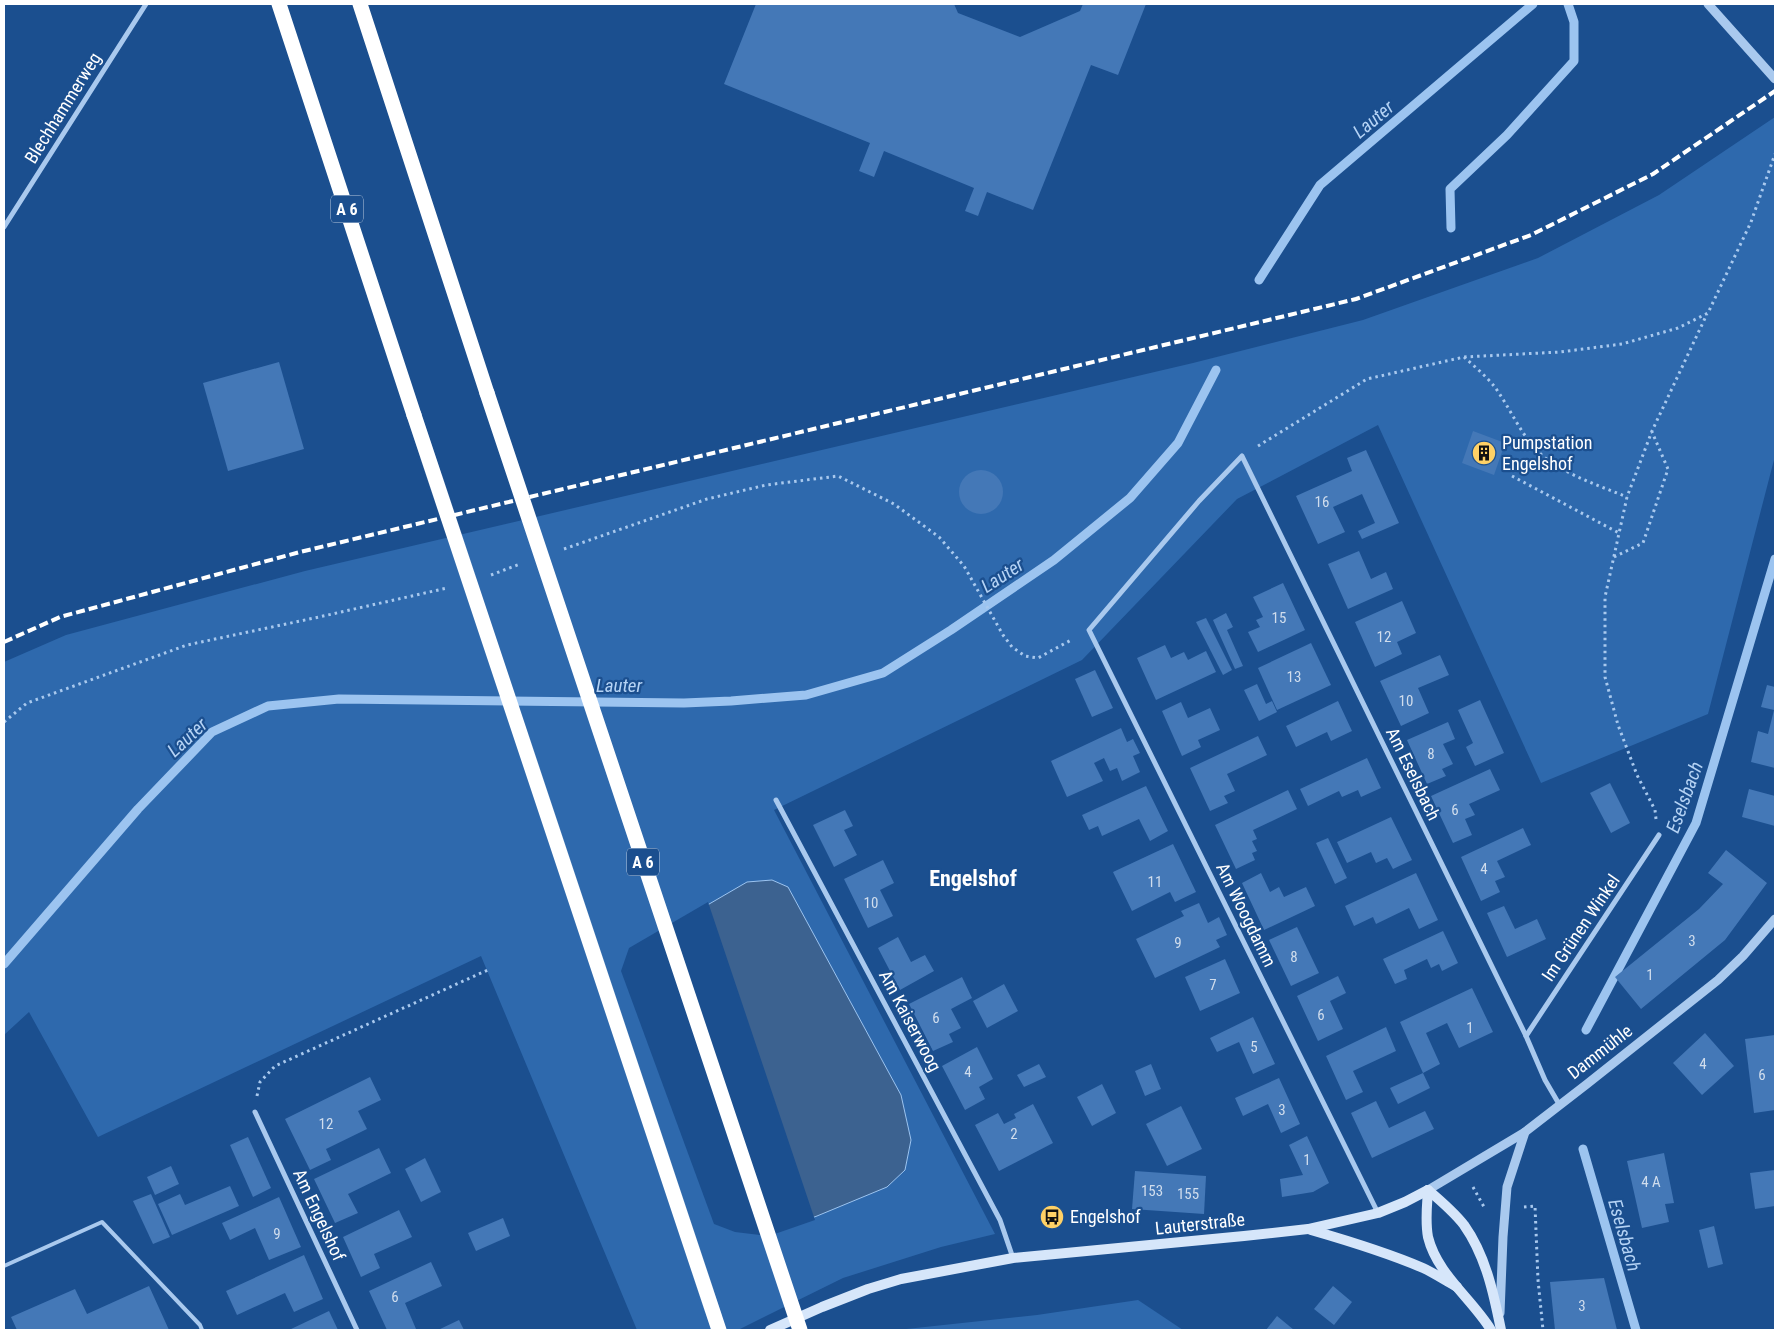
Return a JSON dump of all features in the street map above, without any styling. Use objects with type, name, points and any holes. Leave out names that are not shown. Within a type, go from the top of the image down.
[{"type":"highway","name":"A 6","points":[[279,4],[719,1330]]},
{"type":"highway","name":"A 6","points":[[360,4],[487,393],[800,1330]]},
{"type":"main road","name":"Lauterstraße","points":[[770,1330],[822,1306],[892,1282],[1013,1258],[1308,1229],[1378,1213],[1428,1190]]},
{"type":"main road","points":[[1428,1190],[1426,1211],[1429,1240],[1444,1270],[1457,1288],[1497,1328]]},
{"type":"main road","points":[[1428,1190],[1453,1212],[1472,1238],[1488,1276],[1497,1328]]},
{"type":"main road","points":[[1308,1229],[1394,1256],[1425,1269],[1457,1288]]},
{"type":"street","name":"Blechhammerweg","points":[[4,227],[146,4]]},
{"type":"street","points":[[1708,4],[1775,79]]},
{"type":"street","points":[[1088,630],[1199,501],[1242,456]]},
{"type":"street","name":"Am Eselsbach","points":[[1242,456],[1526,1036],[1545,1080],[1559,1104]]},
{"type":"street","name":"Am Woogdamm","points":[[1088,630],[1378,1213]]},
{"type":"street","name":"Am Kaiserwoog","points":[[776,800],[1000,1220],[1013,1258]]},
{"type":"street","name":"Im Grünen Winkel","points":[[1526,1036],[1659,835]]},
{"type":"street","name":"Dammühle","points":[[1428,1190],[1525,1132],[1718,980],[1743,956],[1775,919]]},
{"type":"street","name":"Am Engelshof","points":[[255,1112],[357,1330]]},
{"type":"street","points":[[1497,1328],[1507,1187],[1525,1132]]},
{"type":"lane","points":[[4,1266],[102,1222],[200,1325],[202,1330]]},
{"type":"path","points":[[1659,835],[1655,810],[1637,775],[1618,725],[1605,677],[1605,597],[1627,497],[1652,431],[1751,222],[1775,154]]},
{"type":"path","points":[[1242,456],[1367,379],[1464,357],[1560,352],[1622,344],[1678,328],[1708,313]]},
{"type":"path","points":[[1464,357],[1494,386],[1520,430],[1546,459],[1582,479],[1627,497]]},
{"type":"path","points":[[1614,557],[1643,543],[1668,468],[1652,431]]},
{"type":"path","points":[[557,552],[707,499],[766,486],[838,476],[894,504],[939,537],[964,566],[1003,635],[1012,647],[1024,656],[1038,658],[1088,630]]},
{"type":"path","points":[[1512,476],[1619,533]]},
{"type":"path","points":[[484,577],[529,561]]},
{"type":"path","points":[[4,722],[27,702],[187,645],[450,587]]},
{"type":"path","points":[[255,1112],[260,1082],[275,1066],[490,969]]},
{"type":"shaded area","points":[[1775,117],[1775,456],[1708,714],[1541,783],[1378,425],[1237,499],[1082,660],[774,810],[995,1234],[941,1247],[843,1278],[738,1330],[637,1330],[481,956],[98,1137],[29,1012],[4,1035],[4,662],[66,635],[305,571],[1193,363],[1363,320],[1538,258],[1659,195]]},
{"type":"shaded area","points":[[772,880],[788,887],[901,1095],[911,1140],[905,1170],[887,1187],[769,1234],[630,950],[747,882]]},
{"type":"shaded area","points":[[1138,1300],[1183,1330],[897,1330],[1037,1315]]},
{"type":"pier","points":[[708,902],[815,1220],[769,1236],[735,1232],[714,1224],[621,971],[629,948]]},
{"type":"building","points":[[756,4],[954,4],[958,13],[1020,37],[1080,11],[1083,4],[1146,4],[1118,75],[1091,65],[1033,210],[987,192],[978,216],[965,211],[974,188],[884,151],[874,177],[859,171],[870,143],[724,84]]},
{"type":"building","points":[[279,362],[304,449],[228,471],[203,383]]},
{"type":"building","name":"Pumpstation Engelshof","points":[[1473,431],[1505,443],[1494,475],[1462,463]]},
{"type":"building","points":[[1366,450],[1399,523],[1362,539],[1358,531],[1375,523],[1362,494],[1333,507],[1345,532],[1318,544],[1296,496],[1352,471],[1347,458]]},
{"type":"building","points":[[985,470],[997,476],[1002,483],[1002,501],[997,508],[990,513],[977,514],[969,511],[962,504],[959,488],[962,480],[969,473]]},
{"type":"building","points":[[1359,551],[1371,579],[1386,572],[1393,589],[1348,609],[1328,564]]},
{"type":"building","points":[[1283,583],[1305,630],[1258,652],[1248,632],[1260,627],[1256,620],[1263,617],[1253,597]]},
{"type":"building","points":[[1402,601],[1416,633],[1397,642],[1402,654],[1375,667],[1355,622]]},
{"type":"building","points":[[1226,613],[1233,627],[1227,630],[1243,666],[1235,669],[1213,620]]},
{"type":"building","points":[[1206,618],[1232,670],[1223,675],[1196,622]]},
{"type":"building","points":[[1311,643],[1331,685],[1277,710],[1258,668]]},
{"type":"building","points":[[1165,645],[1171,658],[1184,652],[1188,660],[1206,651],[1216,672],[1156,700],[1137,658]]},
{"type":"building","points":[[1440,655],[1449,675],[1418,688],[1429,713],[1401,726],[1380,681]]},
{"type":"building","points":[[1095,670],[1113,708],[1092,717],[1075,679]]},
{"type":"building","points":[[1257,684],[1266,704],[1272,701],[1277,712],[1259,721],[1244,690]]},
{"type":"building","points":[[1767,685],[1775,687],[1775,768],[1751,762],[1758,731],[1768,734],[1774,710],[1761,707]]},
{"type":"building","points":[[1480,700],[1504,753],[1475,766],[1466,747],[1473,743],[1458,710]]},
{"type":"building","points":[[1338,701],[1352,731],[1331,741],[1327,732],[1296,747],[1286,726]]},
{"type":"building","points":[[1181,702],[1188,718],[1210,708],[1220,730],[1198,740],[1201,747],[1182,756],[1162,711]]},
{"type":"building","points":[[1448,722],[1455,739],[1443,744],[1453,764],[1442,769],[1446,776],[1427,784],[1407,740]]},
{"type":"building","points":[[1121,728],[1127,742],[1133,739],[1140,753],[1133,756],[1140,772],[1122,781],[1117,768],[1110,771],[1104,758],[1094,763],[1103,781],[1067,797],[1051,761]]},
{"type":"building","points":[[1258,736],[1267,755],[1227,774],[1235,791],[1224,796],[1228,803],[1210,811],[1190,768]]},
{"type":"building","points":[[1367,758],[1381,788],[1361,797],[1358,790],[1342,797],[1339,791],[1308,806],[1300,789]]},
{"type":"building","points":[[1490,769],[1500,790],[1469,804],[1475,815],[1465,819],[1472,835],[1453,843],[1431,796]]},
{"type":"building","points":[[1610,783],[1630,823],[1611,833],[1590,793]]},
{"type":"building","points":[[1146,786],[1168,831],[1150,841],[1139,819],[1102,836],[1098,826],[1089,830],[1082,815]]},
{"type":"building","points":[[1749,789],[1775,796],[1775,826],[1742,817]]},
{"type":"building","points":[[1288,790],[1297,809],[1253,830],[1257,839],[1252,841],[1257,851],[1252,853],[1255,860],[1236,869],[1215,825]]},
{"type":"building","points":[[845,810],[853,826],[844,830],[857,855],[834,867],[813,825]]},
{"type":"building","points":[[1391,817],[1412,860],[1393,869],[1387,858],[1376,863],[1371,852],[1347,863],[1337,842]]},
{"type":"building","points":[[1523,828],[1531,845],[1497,861],[1505,877],[1495,881],[1500,892],[1481,901],[1461,857]]},
{"type":"building","points":[[1328,838],[1347,878],[1335,884],[1316,843]]},
{"type":"building","points":[[1173,844],[1196,892],[1175,902],[1170,892],[1132,911],[1113,872]]},
{"type":"building","points":[[1726,850],[1767,883],[1725,940],[1641,1009],[1615,977],[1699,909],[1723,884],[1708,873]]},
{"type":"building","points":[[883,860],[894,883],[880,890],[893,916],[868,928],[844,879]]},
{"type":"building","points":[[1261,873],[1270,892],[1279,887],[1284,897],[1306,887],[1315,906],[1264,930],[1242,883]]},
{"type":"building","points":[[1416,873],[1438,920],[1419,929],[1409,908],[1376,924],[1373,917],[1354,926],[1345,906]]},
{"type":"building","points":[[1199,903],[1208,923],[1219,917],[1227,935],[1216,940],[1220,947],[1155,978],[1136,939],[1184,916],[1181,911]]},
{"type":"building","points":[[1504,906],[1515,929],[1537,919],[1546,939],[1507,957],[1487,913]]},
{"type":"building","points":[[1297,927],[1319,973],[1291,986],[1269,940]]},
{"type":"building","points":[[1443,931],[1458,963],[1442,971],[1439,964],[1431,968],[1427,959],[1404,970],[1407,979],[1395,984],[1383,959]]},
{"type":"building","points":[[898,937],[911,962],[925,955],[934,971],[900,990],[878,948]]},
{"type":"building","points":[[1225,959],[1240,993],[1200,1011],[1185,977]]},
{"type":"building","points":[[1338,976],[1346,993],[1330,1001],[1343,1029],[1318,1041],[1297,996]]},
{"type":"building","points":[[962,977],[972,998],[951,1009],[961,1028],[949,1034],[953,1042],[933,1051],[909,1004]]},
{"type":"building","points":[[1004,984],[1018,1011],[987,1028],[973,1001]]},
{"type":"building","points":[[1472,988],[1493,1032],[1459,1048],[1447,1023],[1426,1033],[1440,1064],[1423,1073],[1400,1022]]},
{"type":"building","points":[[1253,1017],[1275,1064],[1253,1074],[1239,1042],[1217,1052],[1210,1038]]},
{"type":"building","points":[[1386,1027],[1396,1051],[1353,1071],[1363,1092],[1346,1100],[1326,1056]]},
{"type":"building","points":[[1705,1033],[1734,1066],[1702,1095],[1673,1063]]},
{"type":"building","points":[[1775,1035],[1775,1110],[1754,1113],[1745,1039]]},
{"type":"building","points":[[977,1047],[993,1079],[979,1087],[985,1099],[965,1110],[942,1066]]},
{"type":"building","points":[[1039,1064],[1046,1077],[1024,1087],[1017,1075]]},
{"type":"building","points":[[1151,1064],[1161,1089],[1145,1096],[1135,1071]]},
{"type":"building","points":[[1423,1073],[1430,1088],[1398,1104],[1390,1088]]},
{"type":"building","points":[[370,1077],[381,1100],[358,1111],[367,1129],[326,1149],[331,1160],[310,1170],[285,1119]]},
{"type":"building","points":[[1279,1078],[1300,1124],[1281,1133],[1268,1104],[1243,1116],[1235,1098]]},
{"type":"building","points":[[1102,1084],[1116,1113],[1092,1126],[1077,1097]]},
{"type":"building","points":[[1376,1101],[1389,1128],[1425,1111],[1434,1129],[1372,1158],[1351,1113]]},
{"type":"building","points":[[1033,1104],[1053,1143],[999,1171],[975,1125],[998,1113],[1004,1124],[1016,1118],[1014,1114]]},
{"type":"building","points":[[1181,1106],[1202,1149],[1167,1166],[1146,1124]]},
{"type":"building","points":[[1307,1136],[1329,1183],[1313,1192],[1282,1197],[1280,1179],[1303,1175],[1289,1145]]},
{"type":"building","points":[[248,1137],[271,1188],[253,1197],[230,1145]]},
{"type":"building","points":[[379,1148],[391,1173],[348,1194],[358,1213],[335,1223],[314,1179]]},
{"type":"building","points":[[1664,1153],[1674,1203],[1665,1204],[1669,1222],[1642,1228],[1627,1161]]},
{"type":"building","points":[[425,1158],[441,1192],[421,1202],[405,1169]]},
{"type":"building","points":[[171,1166],[179,1184],[155,1195],[147,1177]]},
{"type":"building","points":[[1775,1170],[1775,1206],[1755,1209],[1750,1173]]},
{"type":"building","points":[[1135,1171],[1206,1176],[1204,1214],[1132,1209]]},
{"type":"building","points":[[230,1186],[239,1206],[172,1235],[158,1204],[180,1194],[185,1205]]},
{"type":"building","points":[[151,1194],[170,1237],[153,1244],[133,1201]]},
{"type":"building","points":[[279,1197],[301,1247],[269,1260],[255,1228],[230,1240],[222,1223]]},
{"type":"building","points":[[399,1210],[412,1237],[374,1254],[380,1268],[361,1277],[343,1237]]},
{"type":"building","points":[[503,1218],[510,1236],[476,1251],[468,1233]]},
{"type":"building","points":[[1714,1226],[1723,1264],[1708,1268],[1699,1230]]},
{"type":"building","points":[[304,1255],[323,1299],[294,1312],[285,1293],[237,1315],[226,1291]]},
{"type":"building","points":[[431,1262],[442,1286],[405,1303],[416,1329],[387,1330],[369,1291]]},
{"type":"building","points":[[1604,1278],[1617,1330],[1555,1330],[1550,1282]]},
{"type":"building","points":[[149,1286],[169,1330],[17,1330],[11,1317],[75,1289],[87,1314]]},
{"type":"building","points":[[1333,1286],[1352,1302],[1334,1325],[1314,1309]]},
{"type":"building","points":[[329,1311],[338,1330],[289,1330]]},
{"type":"building","points":[[1277,1316],[1294,1330],[1266,1330]]},
{"type":"building","points":[[459,1320],[464,1330],[438,1330]]},
{"type":"waterway","name":"Lauter","points":[[1259,280],[1320,185],[1533,4]]},
{"type":"waterway","points":[[1451,228],[1450,189],[1507,135],[1574,61],[1574,22],[1568,4]]},
{"type":"waterway","name":"Lauter","points":[[4,964],[138,809],[212,732],[268,706],[339,699],[684,703],[731,701],[806,695],[883,673],[951,630],[1054,560],[1130,498],[1178,443],[1216,370]]},
{"type":"waterway","name":"Eselsbach","points":[[1586,1030],[1696,823],[1775,559]]},
{"type":"waterway","name":"Eselsbach","points":[[1583,1149],[1636,1330]]},
{"type":"railway","points":[[4,642],[60,617],[300,552],[1356,299],[1531,235],[1653,174],[1775,91]]},
{"type":"place","name":"Pumpstation Engelshof","points":[[1484,453]]},
{"type":"place","name":"Engelshof","points":[[1052,1217]]},
{"type":"district","name":"Engelshof","points":[[973,878]]}]
